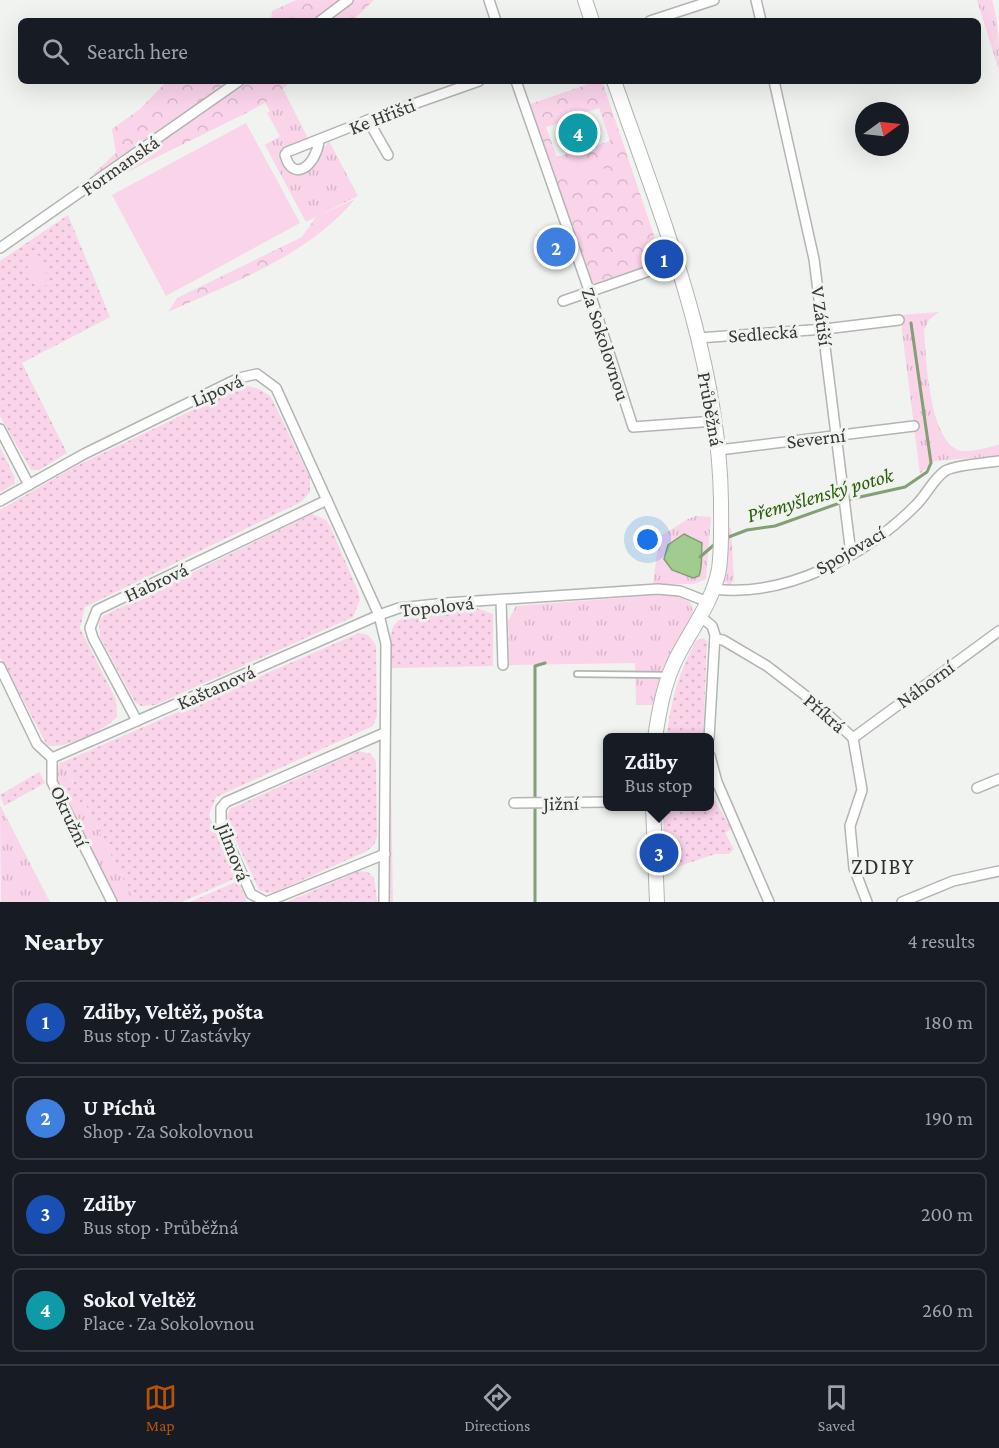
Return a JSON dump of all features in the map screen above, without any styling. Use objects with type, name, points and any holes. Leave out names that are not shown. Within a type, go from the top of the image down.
[{"type":"street","points":[[324,18],[348,0]]},
{"type":"street","points":[[489,0],[495,18]]},
{"type":"street","points":[[585,0],[591,18]]},
{"type":"street","points":[[659,18],[714,0]]},
{"type":"street","points":[[756,0],[760,18]]},
{"type":"street","name":"Formanská","points":[[0,248],[235,84]]},
{"type":"street","name":"Ke Hřišti","points":[[319,141],[368,120],[470,84]]},
{"type":"street","name":"Za Sokolovnou","points":[[517,84],[590,293],[633,428],[715,422]]},
{"type":"street","name":"Průběžná","points":[[615,84],[698,338],[719,450],[721,541],[714,589],[669,676],[656,733]]},
{"type":"street","name":"V Zátiší","points":[[775,84],[814,259],[825,329],[851,554]]},
{"type":"street","points":[[368,120],[388,155]]},
{"type":"street","points":[[563,301],[675,262]]},
{"type":"street","name":"Sedlecká","points":[[698,338],[825,329],[899,320]]},
{"type":"street","name":"Lipová","points":[[0,501],[84,454],[239,378],[257,374],[276,388],[379,615]]},
{"type":"street","name":"Severní","points":[[719,450],[914,426]]},
{"type":"street","points":[[0,429],[29,485]]},
{"type":"street","name":"Spojovací","points":[[714,589],[735,590],[788,581],[819,570],[880,536],[916,505],[946,470],[999,461]]},
{"type":"street","name":"Habrová","points":[[136,721],[93,638],[90,628],[97,610],[327,500]]},
{"type":"street","name":"Topolová","points":[[384,902],[386,644],[379,615],[399,608],[669,589],[685,592],[708,602]]},
{"type":"street","points":[[501,600],[503,665]]},
{"type":"street","name":"Kaštanová","points":[[52,758],[379,615]]},
{"type":"street","points":[[700,616],[713,629],[715,639],[709,733]]},
{"type":"street","name":"Náhorní","points":[[853,738],[999,631]]},
{"type":"street","name":"Příkrá","points":[[715,639],[723,640],[766,666],[819,706],[853,738],[862,790],[850,826],[854,868],[867,902]]},
{"type":"street","name":"Okružní","points":[[0,667],[37,744],[52,758],[52,782],[112,902]]},
{"type":"street","name":"Jilmová","points":[[384,733],[226,802],[220,816],[221,826],[251,894],[266,902],[385,854]]},
{"type":"street","points":[[714,771],[769,902]]},
{"type":"street","points":[[977,788],[999,779]]},
{"type":"street","name":"Jižní","points":[[514,803],[603,802]]},
{"type":"street","points":[[653,811],[657,902]]},
{"type":"street","points":[[902,902],[953,881],[999,871]]},
{"type":"lane","points":[[578,674],[662,673],[669,676]]},
{"type":"green space","points":[[296,0],[374,0],[355,18],[271,18],[272,11]]},
{"type":"green space","points":[[977,0],[992,0],[999,44],[999,71]]},
{"type":"green space","points":[[164,84],[288,84],[273,98],[248,112],[109,181],[93,174],[116,153],[112,129],[140,109]]},
{"type":"green space","points":[[588,84],[603,84],[660,253],[656,255],[658,262],[593,284],[530,104]],"holes":[[[599,108],[610,141],[598,145],[595,137],[571,145],[573,152],[557,157],[546,127],[563,122],[565,128],[589,120],[587,112]]]},
{"type":"green space","points":[[283,89],[310,142],[278,154],[282,164],[294,168],[311,164],[329,141],[358,196],[306,222],[265,145],[280,136],[267,113],[270,111],[265,102]]},
{"type":"green space","points":[[246,123],[300,223],[166,296],[112,195]]},
{"type":"green space","points":[[600,157],[605,173],[568,185],[563,168]]},
{"type":"green space","points":[[355,199],[336,219],[292,252],[268,266],[168,312],[177,298],[302,237],[316,217]]},
{"type":"green space","points":[[68,215],[110,317],[22,363],[67,453],[39,470],[31,470],[0,416],[0,261]]},
{"type":"green space","points":[[39,255],[50,284],[36,289],[25,260]]},
{"type":"green space","points":[[939,312],[929,320],[924,330],[931,399],[942,434],[951,445],[962,451],[999,445],[999,456],[934,461],[920,474],[900,315]]},
{"type":"green space","points":[[245,385],[261,390],[271,397],[310,478],[310,492],[301,502],[85,607],[80,628],[116,700],[117,716],[105,727],[84,738],[63,745],[47,745],[0,657],[0,510],[74,467]]},
{"type":"green space","points":[[0,447],[15,478],[14,484],[0,492]]},
{"type":"green space","points":[[312,514],[326,520],[330,526],[358,591],[360,600],[353,617],[155,705],[141,706],[135,702],[100,637],[99,622],[103,616]]},
{"type":"green space","points":[[696,516],[711,517],[706,579],[694,584],[653,584],[659,537]],"holes":[[[690,535],[702,543],[700,553],[702,568],[693,578],[679,574],[672,541]]]},
{"type":"green space","points":[[731,528],[734,580],[730,585],[724,582],[727,529]]},
{"type":"green space","points":[[674,595],[690,602],[694,614],[655,705],[636,705],[635,663],[509,665],[508,621],[516,606]]},
{"type":"green space","points":[[474,607],[493,614],[493,666],[391,668],[392,630],[405,616],[441,608]]},
{"type":"green space","points":[[359,633],[368,635],[376,645],[377,716],[373,726],[216,797],[209,815],[236,878],[182,902],[135,902],[84,801],[72,806],[64,789],[74,784],[63,762]]},
{"type":"green space","points":[[703,638],[707,641],[703,733],[667,733],[670,712],[680,676],[696,641]]},
{"type":"green space","points":[[389,668],[393,902],[386,902]]},
{"type":"green space","points":[[359,751],[371,754],[376,762],[377,837],[374,845],[367,851],[275,892],[267,893],[259,890],[228,824],[227,816],[230,809]]},
{"type":"green space","points":[[60,762],[63,762],[74,785],[64,789],[72,805],[84,801],[135,902],[118,902],[58,783],[56,774]]},
{"type":"green space","points":[[39,772],[45,783],[4,806],[0,795]]},
{"type":"green space","points":[[714,798],[731,829],[725,833],[734,849],[729,854],[715,854],[665,871],[663,811],[714,811]]},
{"type":"green space","points":[[0,805],[50,902],[1,902]]},
{"type":"green space","points":[[359,871],[368,872],[374,878],[377,902],[287,902]]},
{"type":"green space","points":[[238,881],[247,902],[190,902]]},
{"type":"shaded area","points":[[684,534],[702,543],[699,576],[693,578],[672,570],[664,559],[668,545]]},
{"type":"waterway","name":"Přemyšlenský potok","points":[[726,538],[747,530],[775,526],[851,499],[905,487],[927,472],[931,463],[911,323]]},
{"type":"waterway","name":"Přemyšlenský potok","points":[[700,557],[715,544]]},
{"type":"waterway","name":"Přemyšlenský potok","points":[[535,902],[535,666],[545,663]]},
{"type":"place","name":"Sokol Veltěž","points":[[578,133]]},
{"type":"place","name":"U Píchů","points":[[556,247]]},
{"type":"place","name":"Zdiby, Veltěž, pošta","points":[[664,259]]},
{"type":"place","name":"Zdiby","points":[[659,853]]},
{"type":"district","name":"ZDIBY","points":[[883,866]]}]
